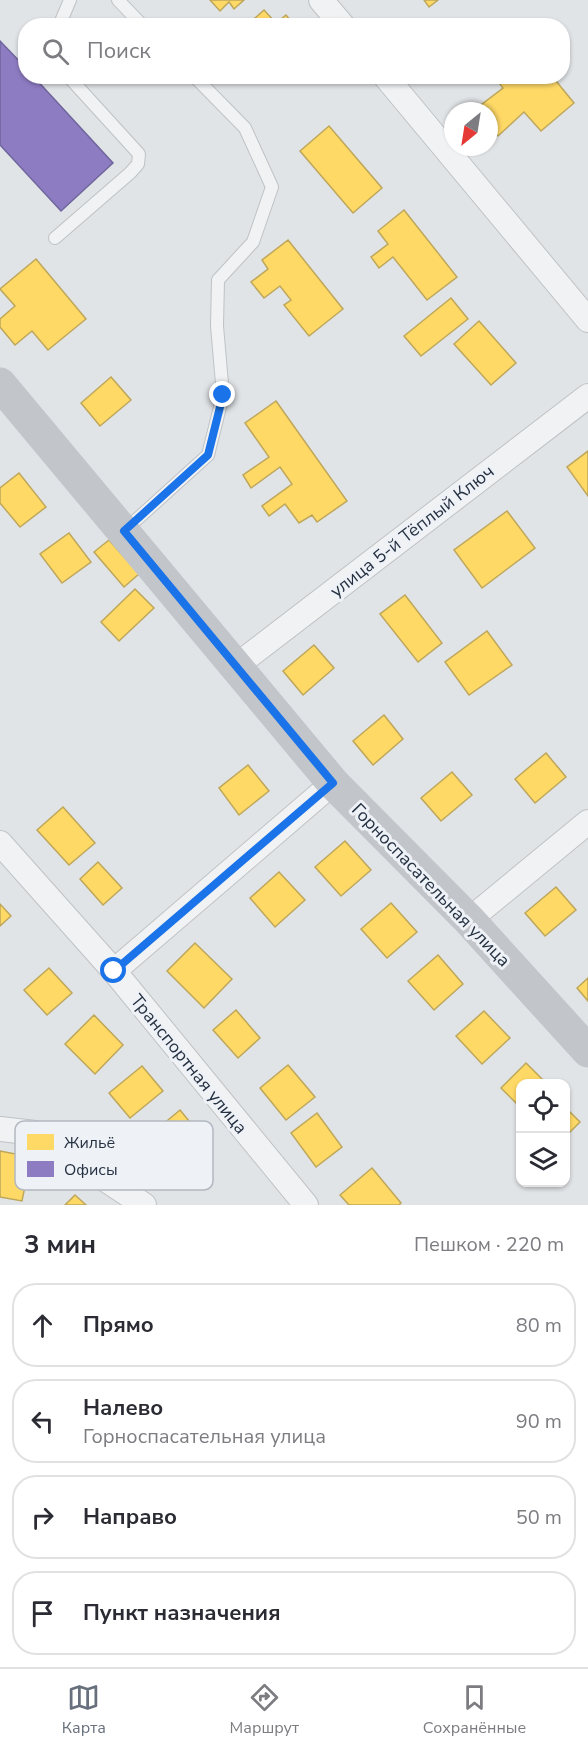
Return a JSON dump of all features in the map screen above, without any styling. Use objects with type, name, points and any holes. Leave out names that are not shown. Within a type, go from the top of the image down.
[{"type":"main road","name":"Горноспасательная улица","points":[[0,384],[333,783],[469,920],[588,1051]]},
{"type":"street","points":[[321,0],[336,18]]},
{"type":"street","points":[[392,84],[588,320]]},
{"type":"street","name":"улица 5-й Тёплый Ключ","points":[[236,666],[588,396]]},
{"type":"street","points":[[114,971],[333,783]]},
{"type":"street","points":[[469,920],[588,822]]},
{"type":"street","name":"Транспортная улица","points":[[0,843],[114,971],[306,1205]]},
{"type":"street","points":[[0,1130],[15,1131]]},
{"type":"street","points":[[121,1190],[144,1205]]},
{"type":"lane","points":[[62,18],[70,0]]},
{"type":"lane","points":[[118,0],[135,18]]},
{"type":"lane","points":[[55,238],[138,164],[139,154],[75,84]]},
{"type":"lane","points":[[124,531],[208,455],[223,395],[217,326],[218,280],[253,242],[272,187],[245,128],[202,84]]},
{"type":"building: Жильё","points":[[210,0],[244,0],[234,9],[229,2],[220,11]]},
{"type":"building: Жильё","points":[[424,0],[438,0],[429,7]]},
{"type":"building: Жильё","points":[[264,10],[271,18],[255,18]]},
{"type":"building: Жильё","points":[[500,84],[559,84],[574,103],[541,131],[524,112],[498,136],[498,102],[485,102],[503,88]]},
{"type":"building: Жильё","points":[[329,126],[382,188],[353,213],[300,151]]},
{"type":"building: Жильё","points":[[404,210],[457,277],[427,300],[393,257],[379,268],[371,257],[388,244],[378,231]]},
{"type":"building: Жильё","points":[[288,240],[343,309],[309,336],[284,305],[291,300],[280,286],[264,298],[251,282],[268,269],[262,260]]},
{"type":"building: Жильё","points":[[36,259],[86,319],[48,350],[32,331],[15,345],[0,327],[0,319],[15,306],[0,289]]},
{"type":"building: Жильё","points":[[451,298],[468,319],[421,356],[404,336]]},
{"type":"building: Жильё","points":[[479,321],[516,363],[491,385],[454,344]]},
{"type":"building: Жильё","points":[[111,377],[131,400],[100,426],[81,403]]},
{"type":"building: Жильё","points":[[276,401],[347,501],[317,522],[312,515],[299,523],[285,504],[269,516],[262,506],[292,484],[280,467],[251,488],[243,475],[269,457],[245,423]]},
{"type":"building: Жильё","points":[[588,451],[588,496],[567,467]]},
{"type":"building: Жильё","points":[[19,473],[46,507],[20,527],[0,503],[0,488]]},
{"type":"building: Жильё","points":[[507,511],[535,548],[482,588],[454,550]]},
{"type":"building: Жильё","points":[[69,533],[91,562],[62,583],[40,554]]},
{"type":"building: Жильё","points":[[109,540],[139,574],[124,587],[94,552]]},
{"type":"building: Жильё","points":[[135,589],[154,608],[119,641],[101,622]]},
{"type":"building: Жильё","points":[[405,595],[442,643],[418,662],[380,614]]},
{"type":"building: Жильё","points":[[487,631],[512,665],[469,695],[445,662]]},
{"type":"building: Жильё","points":[[314,645],[334,668],[303,695],[283,671]]},
{"type":"building: Жильё","points":[[384,715],[403,739],[373,765],[353,741]]},
{"type":"building: Жильё","points":[[546,753],[566,777],[535,803],[515,779]]},
{"type":"building: Жильё","points":[[248,765],[269,791],[239,815],[219,788]]},
{"type":"building: Жильё","points":[[452,772],[472,795],[441,821],[421,798]]},
{"type":"building: Жильё","points":[[63,807],[95,843],[69,865],[37,830]]},
{"type":"building: Жильё","points":[[345,841],[371,870],[341,896],[315,867]]},
{"type":"building: Жильё","points":[[98,862],[122,888],[103,905],[80,879]]},
{"type":"building: Жильё","points":[[279,872],[305,900],[275,927],[250,898]]},
{"type":"building: Жильё","points":[[556,887],[576,910],[545,936],[525,913]]},
{"type":"building: Жильё","points":[[391,903],[417,932],[387,958],[361,929]]},
{"type":"building: Жильё","points":[[0,904],[11,916],[0,926]]},
{"type":"building: Жильё","points":[[195,943],[232,979],[204,1008],[167,971]]},
{"type":"building: Жильё","points":[[438,955],[463,984],[434,1010],[408,981]]},
{"type":"building: Жильё","points":[[49,968],[72,993],[47,1015],[24,990]]},
{"type":"building: Жильё","points":[[588,978],[588,1001],[577,988]]},
{"type":"building: Жильё","points":[[236,1010],[260,1038],[238,1058],[213,1030]]},
{"type":"building: Жильё","points":[[484,1011],[510,1038],[482,1064],[456,1036]]},
{"type":"building: Жильё","points":[[94,1015],[123,1045],[95,1074],[65,1044]]},
{"type":"building: Жильё","points":[[526,1063],[542,1079],[516,1079],[516,1103],[501,1088]]},
{"type":"building: Жильё","points":[[288,1065],[315,1097],[286,1120],[260,1088]]},
{"type":"building: Жильё","points":[[142,1066],[163,1091],[130,1118],[109,1093]]},
{"type":"building: Жильё","points":[[180,1110],[189,1121],[167,1121]]},
{"type":"building: Жильё","points":[[570,1112],[580,1122],[570,1132]]},
{"type":"building: Жильё","points":[[317,1113],[342,1147],[316,1167],[291,1133]]},
{"type":"building: Жильё","points":[[0,1151],[15,1154],[15,1190],[24,1190],[22,1201],[0,1197]]},
{"type":"building: Жильё","points":[[372,1168],[401,1203],[399,1205],[349,1205],[340,1195]]},
{"type":"building: Жильё","points":[[75,1195],[86,1205],[65,1205]]},
{"type":"building: Офисы","points":[[0,41],[18,60],[18,84],[40,84],[113,163],[61,211],[0,145]]},
{"type":"route","points":[[114,971],[333,783],[124,531],[208,455],[223,395]]}]
